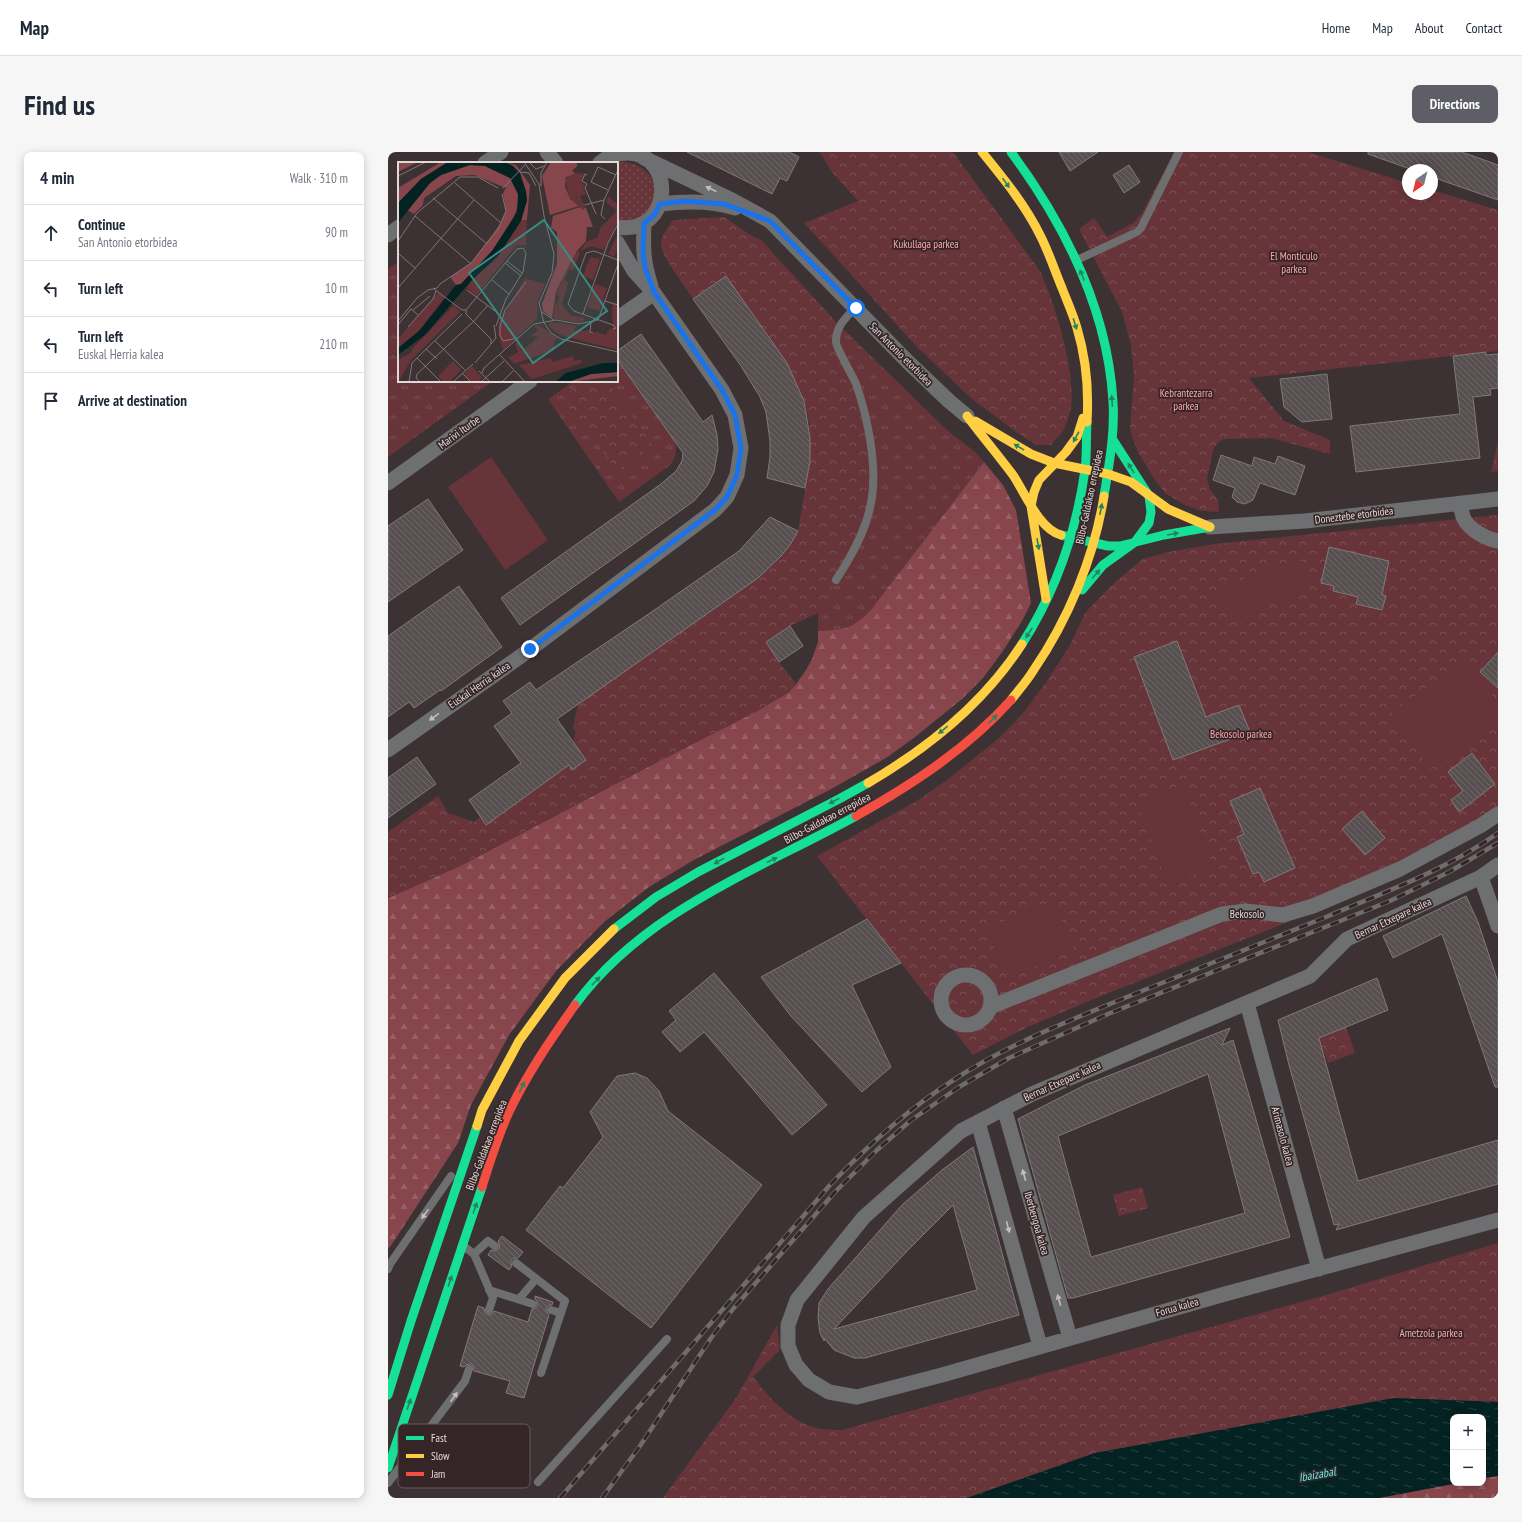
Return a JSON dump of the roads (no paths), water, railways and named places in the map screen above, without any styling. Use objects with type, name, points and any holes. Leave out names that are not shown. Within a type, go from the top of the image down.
[{"type":"highway","name":"Bilbo-Galdakao errepidea","points":[[388,1395],[390,1383],[482,1110],[519,1041],[565,978],[612,931],[656,897],[744,847],[893,768],[922,747],[970,708],[992,685],[1013,658],[1034,625],[1057,578],[1076,521],[1085,469],[1088,405],[1086,372],[1077,328],[1054,266],[1026,213],[1003,178],[982,152]]},
{"type":"highway","name":"Bilbo-Galdakao errepidea","points":[[403,1424],[462,1244],[504,1124],[523,1083],[539,1054],[583,994],[628,950],[669,917],[755,868],[906,788],[986,726],[1010,701],[1055,636],[1070,604],[1093,543],[1108,474],[1113,440],[1113,403],[1109,368],[1097,318],[1077,260],[1046,201],[1011,152]]},
{"type":"highway","points":[[1046,599],[1031,506],[1034,492],[1039,480],[1066,452],[1077,436],[1088,405]]},
{"type":"highway","points":[[967,416],[1031,454],[1054,463],[1108,474],[1131,482],[1168,509],[1210,527]]},
{"type":"highway","points":[[967,416],[1013,476],[1031,506],[1047,526],[1058,534],[1108,546],[1120,546],[1164,535],[1210,527]]},
{"type":"highway","points":[[1070,604],[1103,565],[1135,542],[1149,523],[1151,512],[1149,496],[1113,440]]},
{"type":"highway","name":"Bilbo-Galdakao errepidea","points":[[388,1468],[398,1438]]},
{"type":"street","points":[[486,162],[501,152]]},
{"type":"street","points":[[547,152],[555,162]]},
{"type":"street","points":[[601,162],[610,156],[621,153],[635,154],[652,165],[662,184],[660,204],[654,215],[644,223],[625,228],[618,227]]},
{"type":"street","name":"San Antonio etorbidea","points":[[635,154],[732,200],[770,221],[908,362],[967,416]]},
{"type":"street","name":"San Antonio etorbidea","points":[[660,204],[684,201],[724,204],[770,221]]},
{"type":"street","name":"Euskal Herria kalea","points":[[644,223],[643,254],[645,268],[654,292]]},
{"type":"street","points":[[388,235],[398,228]]},
{"type":"street","name":"Euskal Herria kalea","points":[[388,750],[521,656],[715,510],[727,497],[737,475],[741,448],[735,415],[722,390],[654,292],[634,271],[618,244]]},
{"type":"street","points":[[618,318],[654,292]]},
{"type":"street","name":"Marivi Iturbe","points":[[388,483],[529,382]]},
{"type":"street","name":"Doneztebe etorbidea","points":[[1210,527],[1305,521],[1498,499]]},
{"type":"street","points":[[1460,503],[1464,519],[1474,530],[1498,542]]},
{"type":"street","name":"Bekosolo","points":[[990,1007],[1222,914],[1246,911],[1283,915],[1313,906],[1400,870],[1480,826],[1498,814]]},
{"type":"street","name":"Bernar Etxepare kalea","points":[[857,1397],[829,1392],[809,1380],[796,1366],[788,1346],[788,1325],[797,1300],[864,1217],[961,1130],[1032,1094],[1310,976],[1347,938],[1481,877],[1498,865]]},
{"type":"street","points":[[1481,877],[1498,926]]},
{"type":"street","name":"Arimasolo kalea","points":[[1247,1003],[1319,1268]]},
{"type":"street","name":"Iberbengoa kalea","points":[[1004,1108],[1070,1338]]},
{"type":"street","points":[[978,1122],[1040,1346]]},
{"type":"street","name":"Forua kalea","points":[[857,1397],[1319,1268],[1498,1220]]},
{"type":"lane","points":[[1077,260],[1137,232],[1141,228],[1179,152]]},
{"type":"lane","points":[[836,580],[861,537],[872,503],[873,475],[870,437],[864,407],[835,342],[839,325],[856,308]]},
{"type":"lane","points":[[388,1269],[470,1147]]},
{"type":"lane","points":[[474,1254],[488,1240],[494,1246]]},
{"type":"lane","points":[[462,1244],[474,1254],[493,1298],[489,1310]]},
{"type":"lane","points":[[516,1263],[565,1301],[541,1373]]},
{"type":"lane","points":[[519,1299],[536,1279]]},
{"type":"lane","points":[[489,1290],[533,1304]]},
{"type":"lane","points":[[551,1310],[561,1313]]},
{"type":"lane","points":[[538,1482],[667,1339]]},
{"type":"lane","points":[[433,1424],[465,1381],[469,1369]]},
{"type":"lane","points":[[388,1484],[398,1471]]},
{"type":"water","name":"Ibaizabal","points":[[1394,1398],[1498,1402],[1498,1476],[1486,1478],[1486,1414],[1450,1414],[1450,1485],[1379,1498],[967,1498],[1095,1453]]},
{"type":"railway","points":[[560,1498],[830,1185],[889,1128],[921,1103],[975,1066],[1017,1044],[1061,1024],[1415,880],[1457,858],[1498,833]]},
{"type":"railway","points":[[602,1498],[640,1446],[711,1338],[733,1309],[835,1192],[877,1150],[910,1121],[959,1087],[1009,1058],[1108,1014],[1390,901],[1449,872],[1498,843]]},
{"type":"park label","name":"Kukullaga parkea","points":[[926,244]]},
{"type":"park label","name":"El Monticulo parkea","points":[[1294,262]]},
{"type":"park label","name":"Kebrantezarra parkea","points":[[1186,399]]},
{"type":"park label","name":"Bekosolo parkea","points":[[1241,734]]},
{"type":"park label","name":"Ametzola parkea","points":[[1431,1333]]}]
